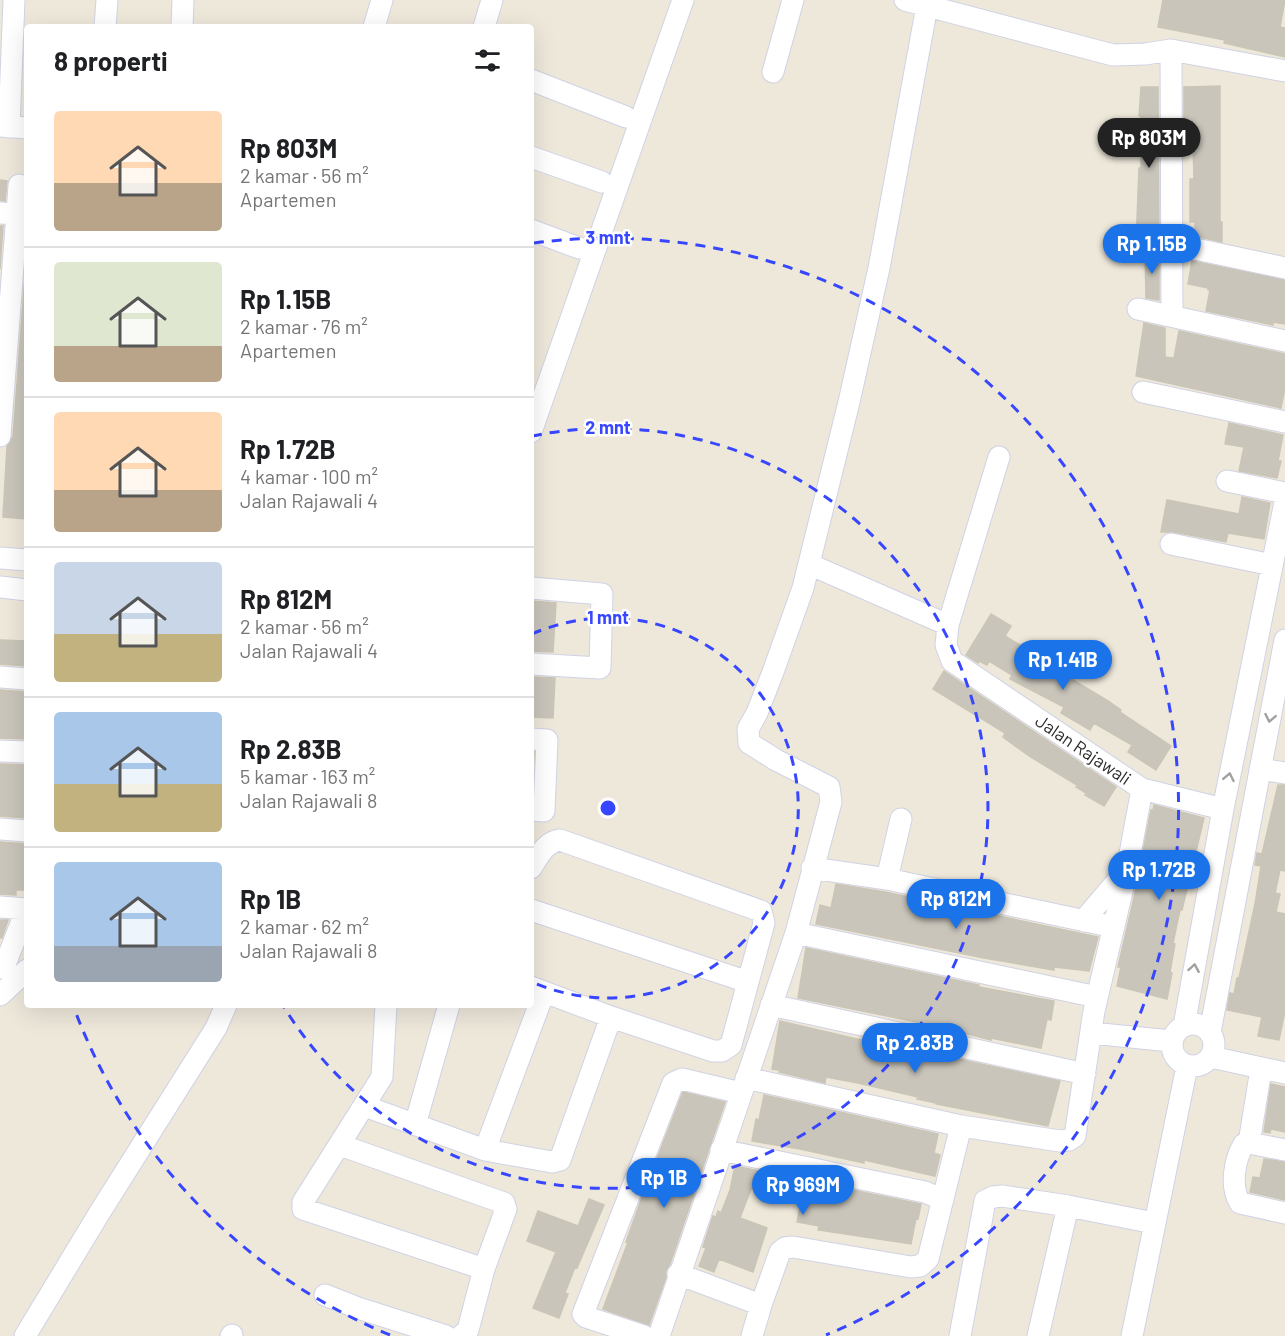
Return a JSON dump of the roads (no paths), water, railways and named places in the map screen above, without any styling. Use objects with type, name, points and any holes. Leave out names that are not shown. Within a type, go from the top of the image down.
[{"type":"street","points":[[12,127],[14,0]]},
{"type":"street","points":[[105,24],[107,0]]},
{"type":"street","points":[[182,24],[183,0]]},
{"type":"street","points":[[375,24],[382,0]]},
{"type":"street","points":[[485,24],[492,0]]},
{"type":"street","points":[[535,409],[683,0]]},
{"type":"street","points":[[773,72],[793,0]]},
{"type":"street","points":[[905,0],[938,6],[1113,55],[1172,50],[1285,71]]},
{"type":"street","points":[[659,1336],[678,1274],[796,933],[831,802],[829,787],[776,760],[749,742],[748,729],[757,713],[773,672],[803,588],[849,402],[938,6]]},
{"type":"street","points":[[1172,50],[1172,316]]},
{"type":"street","points":[[534,81],[626,117]]},
{"type":"street","points":[[534,158],[602,182]]},
{"type":"street","points":[[0,436],[8,214],[19,185]]},
{"type":"street","points":[[534,231],[579,248]]},
{"type":"street","points":[[1172,244],[1285,268]]},
{"type":"street","points":[[1138,309],[1285,341]]},
{"type":"street","points":[[1143,392],[1285,423]]},
{"type":"street","name":"Jalan Rajawali","points":[[999,458],[948,625],[946,645],[952,661],[1142,789],[1223,809]]},
{"type":"street","points":[[1227,481],[1285,492]]},
{"type":"street","points":[[1090,1033],[1178,1034],[1193,1024],[1202,1026],[1210,1032],[1215,1042],[1211,1057],[1204,1064],[1195,1067],[1187,1066],[1177,1060],[1172,1051],[1178,1034],[1285,502]]},
{"type":"street","points":[[1171,544],[1272,565]]},
{"type":"street","points":[[0,558],[24,560]]},
{"type":"street","points":[[818,568],[948,625]]},
{"type":"street","points":[[0,588],[24,590]]},
{"type":"street","points":[[534,588],[602,594],[600,668],[534,664]]},
{"type":"street","points":[[1210,1032],[1285,640]]},
{"type":"street","points":[[0,677],[24,679]]},
{"type":"street","points":[[534,739],[547,740],[544,811],[534,810]]},
{"type":"street","points":[[0,751],[24,753]]},
{"type":"street","points":[[1260,769],[1285,773]]},
{"type":"street","points":[[644,1336],[586,1317],[583,1314],[673,1083],[682,1079],[744,1085],[961,1126],[1060,1141],[1069,1140],[1075,1136],[1090,1033],[1127,870],[1142,789]]},
{"type":"street","points":[[887,879],[901,819]]},
{"type":"street","points":[[0,829],[24,831]]},
{"type":"street","points":[[534,864],[545,848],[554,841],[560,840],[761,910],[764,923],[731,1045],[722,1051],[713,1051],[611,1017],[537,989]]},
{"type":"street","points":[[812,868],[887,879],[1114,927]]},
{"type":"street","points":[[1083,921],[1127,870]]},
{"type":"street","points":[[0,907],[24,908]]},
{"type":"street","points":[[534,911],[748,982]]},
{"type":"street","points":[[0,968],[6,962],[24,916]]},
{"type":"street","points":[[796,933],[1097,998]]},
{"type":"street","points":[[0,995],[24,973]]},
{"type":"street","points":[[771,1005],[1085,1074]]},
{"type":"street","points":[[25,1336],[99,1212],[216,1028],[225,1008]]},
{"type":"street","points":[[386,1008],[382,1077],[303,1202],[303,1209],[484,1269]]},
{"type":"street","points":[[415,1125],[448,1008]]},
{"type":"street","points":[[485,1150],[531,1008]]},
{"type":"street","points":[[364,1108],[485,1150],[552,1162],[560,1160],[611,1017]]},
{"type":"street","points":[[1211,1057],[1278,1068],[1249,1143]]},
{"type":"street","points":[[1132,1336],[1187,1066]]},
{"type":"street","points":[[752,1336],[780,1252],[785,1248],[793,1247],[911,1267],[920,1266],[928,1259],[934,1196],[961,1126]]},
{"type":"street","points":[[1285,1150],[1244,1144],[1240,1150],[1235,1172],[1235,1194],[1240,1203],[1285,1213]]},
{"type":"street","points":[[340,1145],[504,1203],[506,1209],[484,1269],[468,1330],[461,1336]]},
{"type":"street","points":[[721,1150],[934,1196]]},
{"type":"street","points":[[960,1336],[986,1201],[1002,1196],[1154,1223]]},
{"type":"street","points":[[1038,1336],[1068,1206]]},
{"type":"street","points":[[678,1274],[761,1305]]},
{"type":"street","points":[[325,1295],[446,1336]]}]
